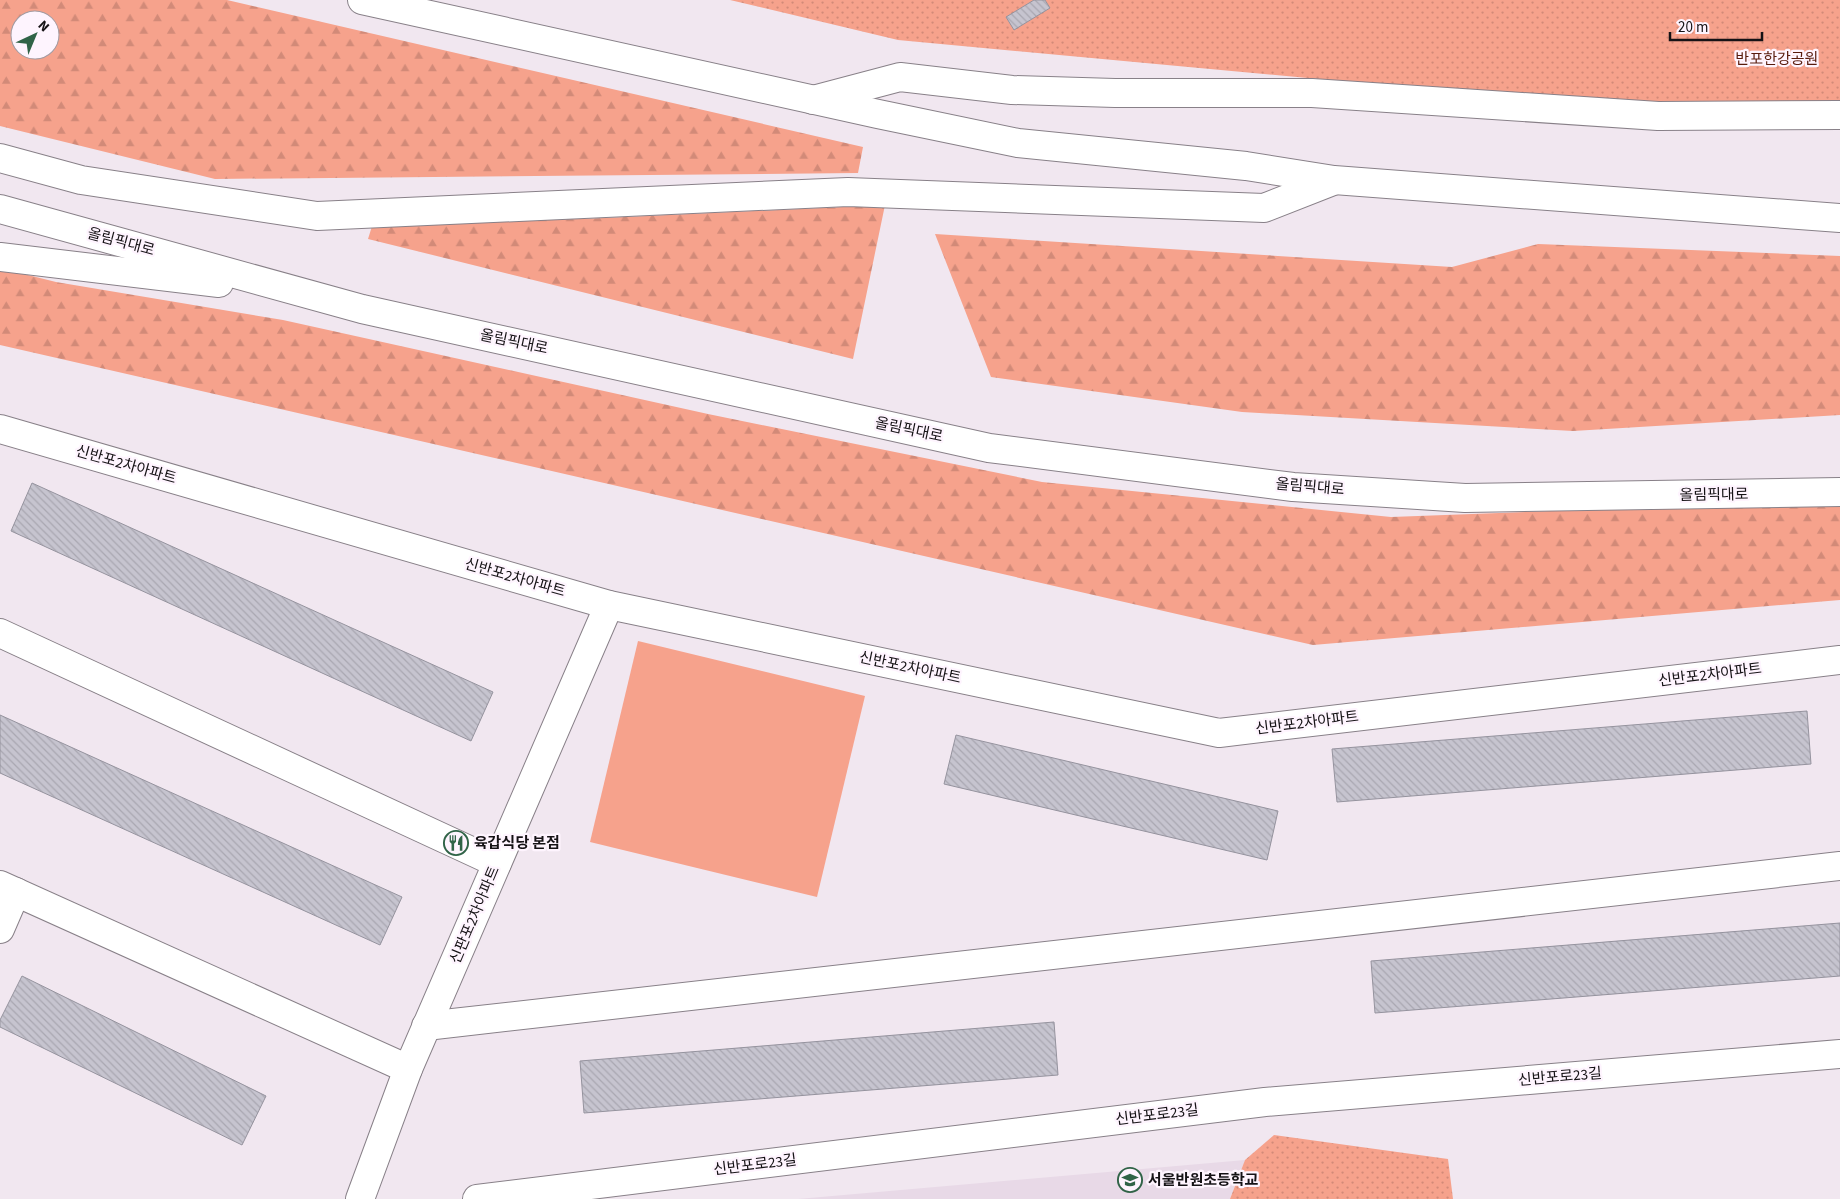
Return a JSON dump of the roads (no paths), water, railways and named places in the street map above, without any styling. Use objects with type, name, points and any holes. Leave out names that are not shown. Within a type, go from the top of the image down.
[{"type":"main road","points":[[362,0],[813,100],[1018,142],[1246,166],[1334,180],[1840,218]]},
{"type":"main road","points":[[813,100],[900,77],[1012,90],[1124,94],[1312,93],[1658,116],[1840,116]]},
{"type":"main road","points":[[0,158],[81,180],[317,216],[848,192],[1264,208],[1334,180]]},
{"type":"main road","name":"올림픽대로","points":[[0,209],[362,309],[989,448],[1293,487],[1465,498],[1840,492]]},
{"type":"main road","points":[[0,257],[313,295]]},
{"type":"main road","name":"신반포2차아파트","points":[[0,429],[609,606],[1219,733],[1840,662]]},
{"type":"main road","name":"신판포2차아파트","points":[[360,1199],[426,1026],[609,606]]},
{"type":"main road","points":[[0,633],[497,863]]},
{"type":"main road","points":[[426,1026],[1840,866]]},
{"type":"main road","points":[[0,929],[8,889],[408,1069]]},
{"type":"main road","name":"신반포로23길","points":[[477,1199],[1265,1102],[1840,1054]]},
{"type":"place","name":"육갑식당 본점","points":[[456,843]]},
{"type":"place","name":"서울반원초등학교","points":[[1130,1180]]},
{"type":"park label","name":"반포한강공원","points":[[1777,59]]}]
